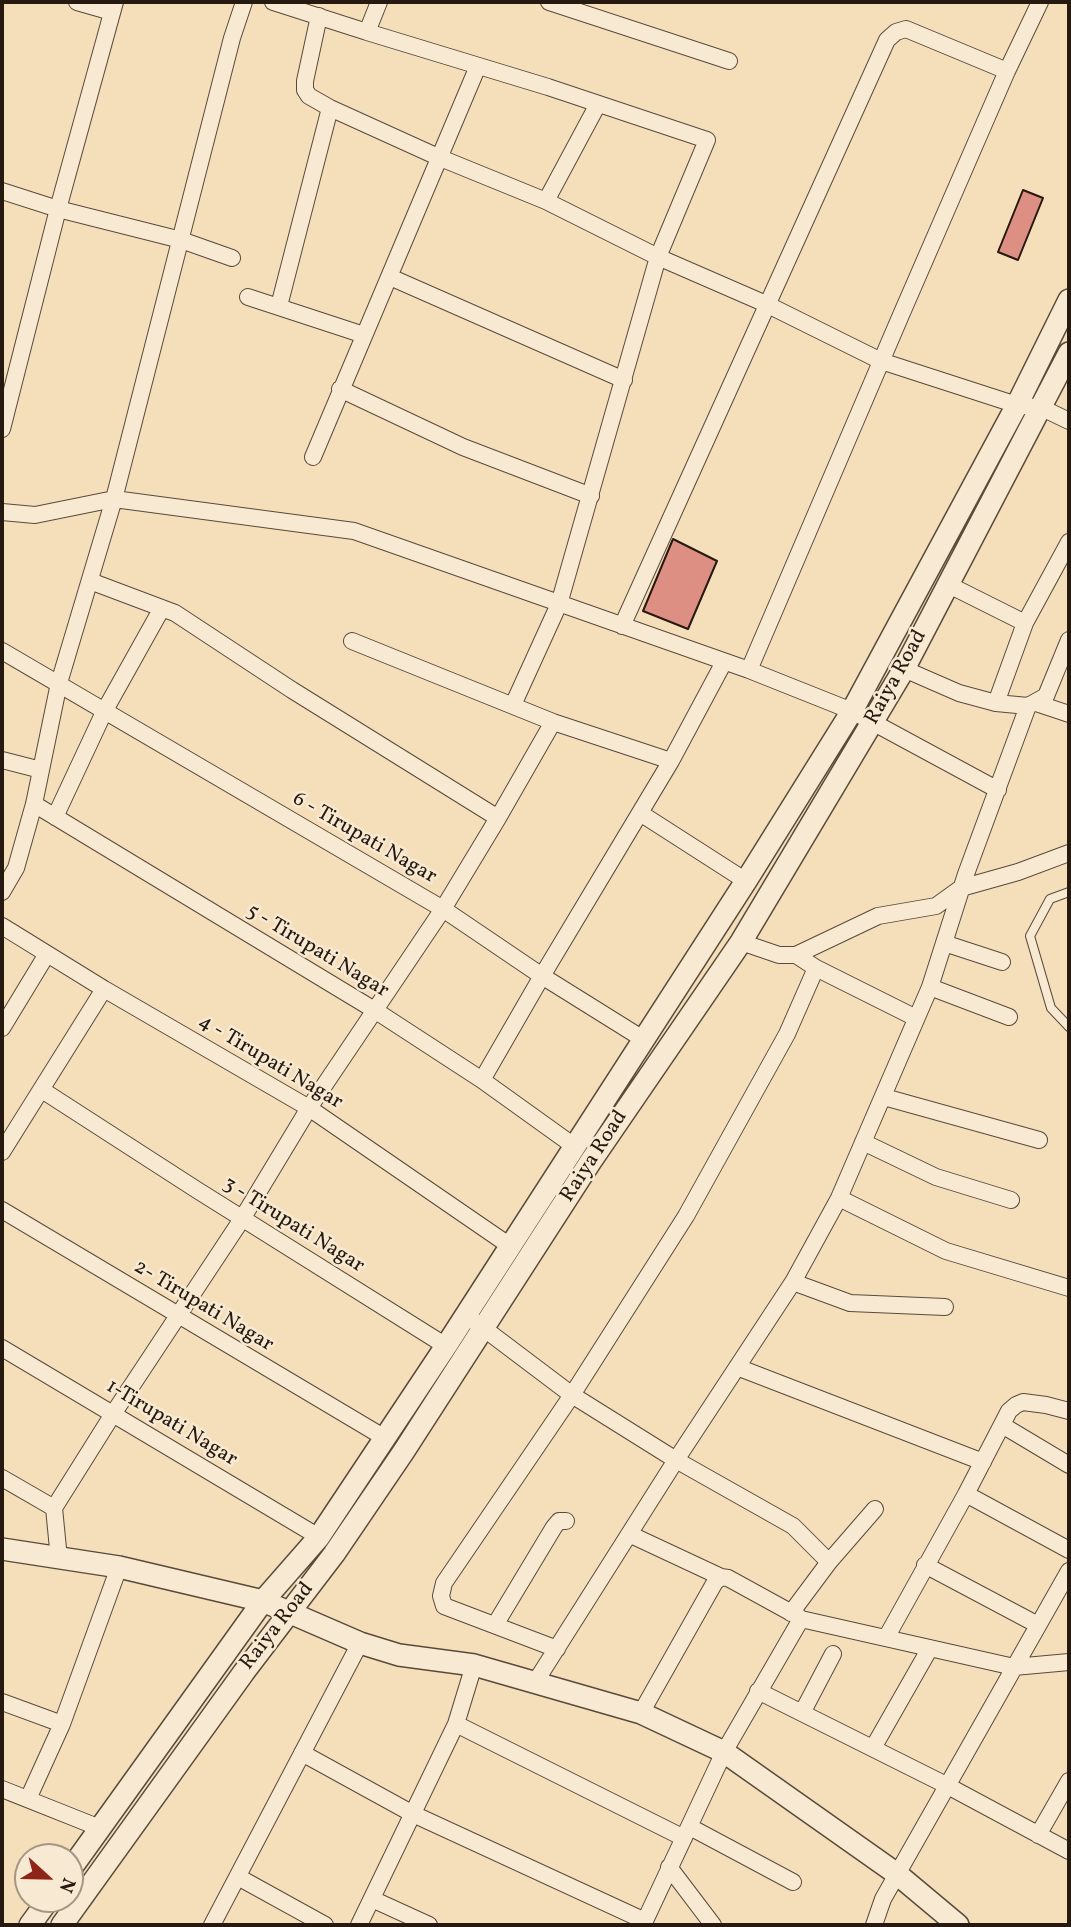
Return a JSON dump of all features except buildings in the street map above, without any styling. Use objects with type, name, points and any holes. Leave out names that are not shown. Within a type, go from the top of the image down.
[{"type":"street","points":[[2,429],[113,7],[77,2]]},
{"type":"street","points":[[2,892],[16,868],[34,804],[59,683],[114,499],[232,38],[244,2]]},
{"type":"street","points":[[273,2],[707,140],[658,257],[559,604],[513,705]]},
{"type":"street","points":[[367,32],[379,2]]},
{"type":"street","points":[[549,2],[729,61]]},
{"type":"street","points":[[749,670],[1007,71],[1040,2]]},
{"type":"street","points":[[319,16],[305,90],[309,96],[330,108],[438,157],[546,201],[658,257],[766,304],[881,361],[1017,405],[1042,408],[1069,421]]},
{"type":"street","points":[[622,626],[887,40],[896,32],[906,29],[1007,71]]},
{"type":"street","points":[[313,457],[478,66]]},
{"type":"street","points":[[546,201],[598,104]]},
{"type":"street","points":[[279,306],[330,108]]},
{"type":"street","points":[[2,191],[58,209],[181,240],[232,258]]},
{"type":"street","points":[[390,277],[624,380]]},
{"type":"street","points":[[248,298],[364,335]]},
{"type":"street","name":"Raiya Road","points":[[84,1850],[263,1601],[319,1537],[446,1346],[746,881],[852,711],[1017,405],[1069,300]]},
{"type":"street","name":"Raiya Road","points":[[62,1925],[365,1509],[591,1161],[741,942],[904,670],[1069,353]]},
{"type":"street","points":[[340,389],[463,447],[590,496]]},
{"type":"street","points":[[2,512],[34,515],[114,499],[354,531],[749,670],[852,711],[998,790]]},
{"type":"street","points":[[996,703],[1025,623],[1069,542]]},
{"type":"street","points":[[90,581],[175,613],[292,690],[498,818]]},
{"type":"street","points":[[947,584],[1025,623]]},
{"type":"street","points":[[55,817],[105,710],[162,608]]},
{"type":"street","points":[[537,1681],[676,1460],[793,1282],[839,1198],[930,987],[961,888],[1032,704],[1046,696],[1069,640]]},
{"type":"street","points":[[352,641],[554,722],[671,761]]},
{"type":"street","name":"6 - Tirupati Nagar","points":[[2,651],[443,909],[542,976],[643,1039]]},
{"type":"street","points":[[482,1080],[671,761],[724,663]]},
{"type":"street","points":[[904,670],[959,693],[996,703],[1032,704],[1069,714]]},
{"type":"street","points":[[59,1559],[54,1508],[242,1219],[309,1108],[443,909],[554,722]]},
{"type":"street","points":[[2,760],[41,770]]},
{"type":"street","name":"5 - Tirupati Nagar","points":[[34,804],[376,1011],[482,1080],[573,1146]]},
{"type":"street","points":[[640,813],[746,881]]},
{"type":"street","points":[[796,956],[878,916],[936,906],[961,888],[1018,872],[1069,853]]},
{"type":"street","name":"4 - Tirupati Nagar","points":[[2,926],[104,989],[309,1108],[510,1246]]},
{"type":"street","points":[[741,942],[779,955],[796,956],[916,1018]]},
{"type":"street","points":[[944,943],[1002,962]]},
{"type":"street","points":[[2,1028],[47,954]]},
{"type":"street","points":[[557,1649],[444,1606],[441,1596],[444,1583],[572,1395],[686,1216],[787,1034],[816,968]]},
{"type":"street","points":[[930,987],[1009,1017]]},
{"type":"street","points":[[2,1152],[104,989]]},
{"type":"street","name":"3 - Tirupati Nagar","points":[[42,1090],[446,1346]]},
{"type":"street","points":[[884,1097],[1040,1140]]},
{"type":"street","points":[[863,1142],[936,1177],[1011,1200]]},
{"type":"street","points":[[839,1198],[946,1251],[1069,1289]]},
{"type":"street","name":"2- Tirupati Nagar","points":[[2,1210],[385,1438]]},
{"type":"street","points":[[793,1282],[850,1303],[944,1307]]},
{"type":"street","points":[[466,1315],[572,1395],[676,1460],[793,1527],[829,1562]]},
{"type":"street","name":"1-Tirupati Nagar","points":[[2,1348],[319,1537]]},
{"type":"street","points":[[737,1367],[983,1462]]},
{"type":"street","points":[[886,1638],[1009,1411],[1023,1402],[1069,1411]]},
{"type":"street","points":[[1002,1425],[1069,1465]]},
{"type":"street","points":[[2,1478],[54,1508]]},
{"type":"street","points":[[966,1494],[1069,1550]]},
{"type":"street","points":[[302,1754],[413,1814],[644,1923],[724,1752],[796,1616],[829,1562],[875,1509]]},
{"type":"street","points":[[495,1625],[554,1527],[559,1521],[566,1521]]},
{"type":"street","points":[[629,1534],[728,1578],[796,1616],[1014,1667],[1069,1662]]},
{"type":"street","points":[[2,1549],[119,1567],[263,1601],[360,1643],[399,1655],[474,1665],[641,1713],[724,1752],[897,1874],[958,1925]]},
{"type":"street","points":[[925,1565],[1038,1625]]},
{"type":"street","points":[[28,1799],[62,1724],[119,1567]]},
{"type":"street","points":[[874,1925],[883,1899],[1069,1571]]},
{"type":"street","points":[[641,1713],[715,1582],[721,1577]]},
{"type":"street","points":[[212,1925],[360,1643]]},
{"type":"street","points":[[873,1748],[930,1648]]},
{"type":"street","points":[[802,1713],[833,1654]]},
{"type":"street","points":[[359,1925],[456,1724],[474,1665]]},
{"type":"street","points":[[758,1691],[946,1785],[1069,1851]]},
{"type":"street","points":[[2,1702],[62,1724]]},
{"type":"street","points":[[456,1724],[793,1882]]},
{"type":"street","points":[[1038,1835],[1069,1781]]},
{"type":"street","points":[[2,1789],[100,1828]]},
{"type":"street","points":[[669,1867],[713,1925]]},
{"type":"street","points":[[238,1877],[326,1925]]},
{"type":"street","points":[[372,1899],[429,1925]]},
{"type":"lane","points":[[1069,892],[1049,899],[1030,936],[1051,1008],[1069,1027]]}]
